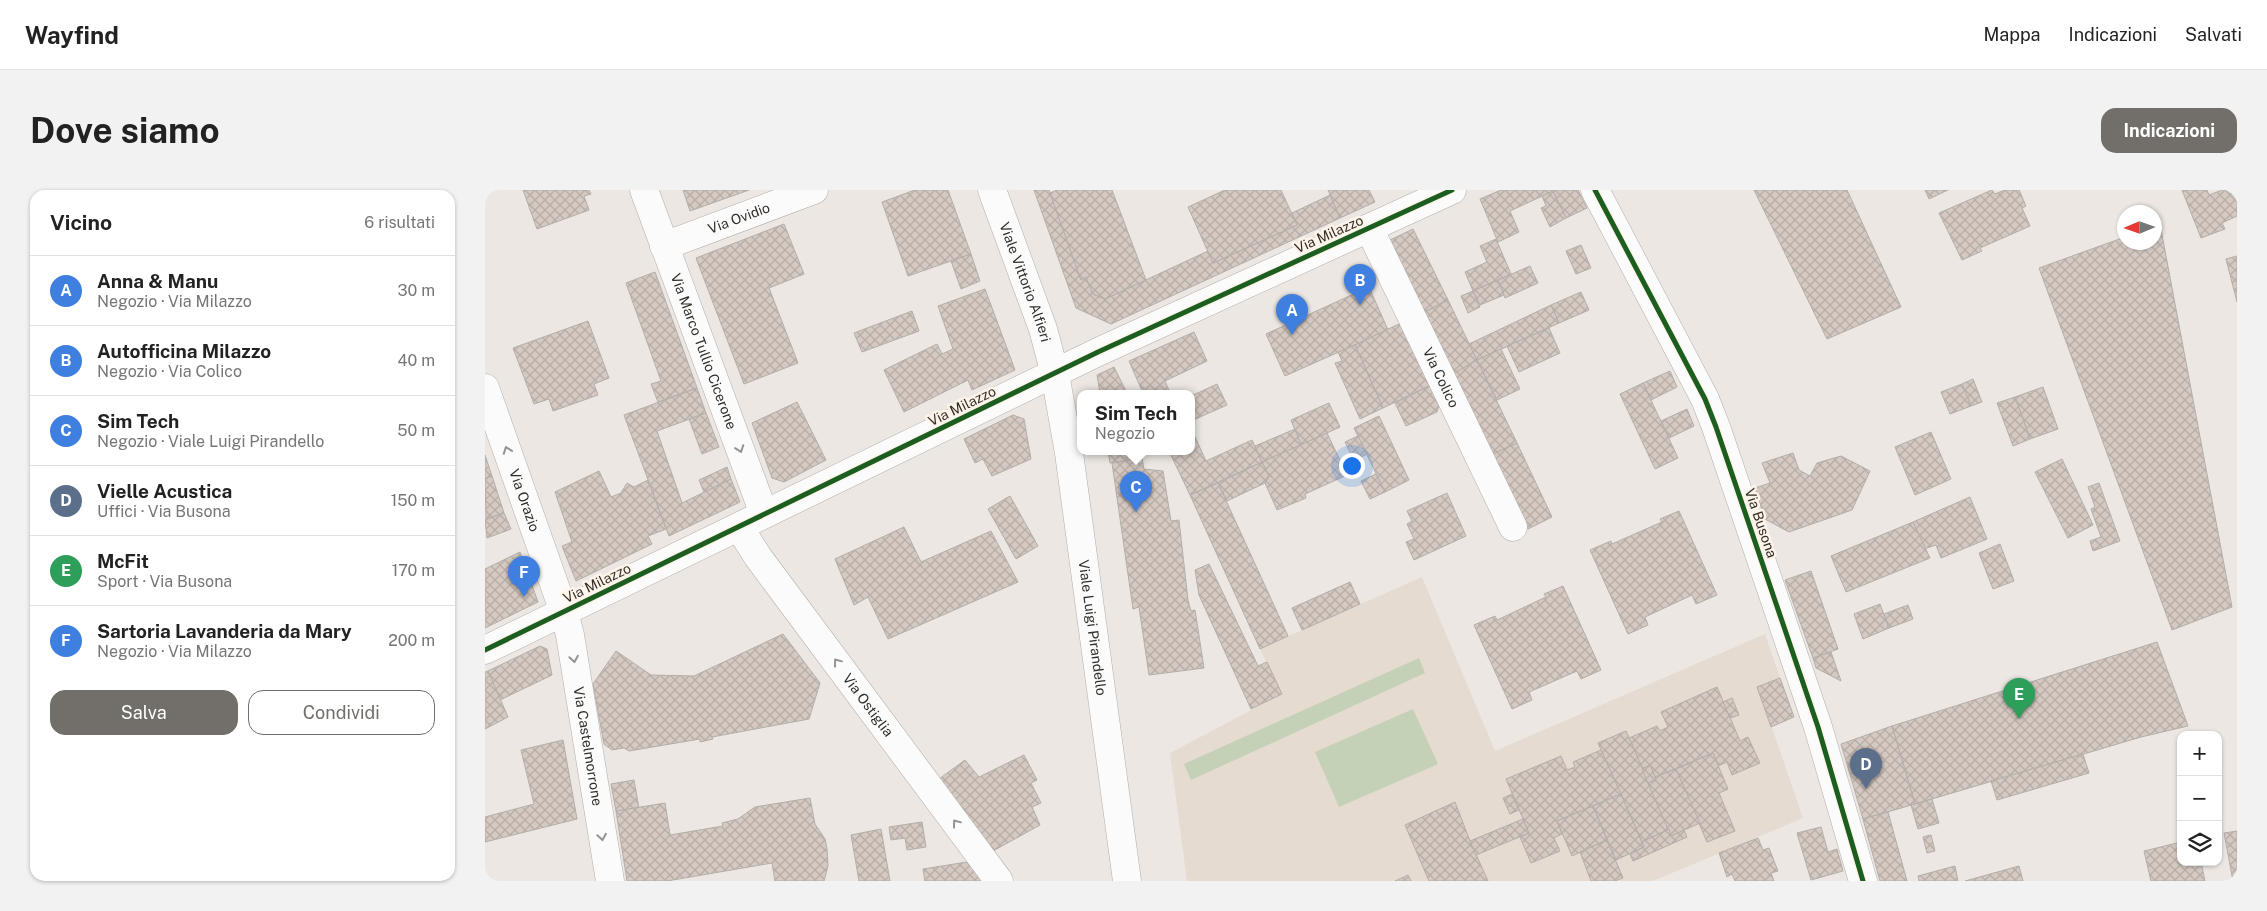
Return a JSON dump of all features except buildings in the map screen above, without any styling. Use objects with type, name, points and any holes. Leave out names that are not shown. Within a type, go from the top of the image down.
[{"type":"street","name":"Via Marco Tullio Cicerone","points":[[644,190],[764,514]]},
{"type":"street","name":"Via Ovidio","points":[[664,246],[814,190]]},
{"type":"street","name":"Viale Vittorio Alfieri","points":[[992,190],[1043,329],[1055,374]]},
{"type":"street","name":"Via Milazzo","points":[[485,650],[1098,352],[1452,190]]},
{"type":"street","name":"Via Busona","points":[[1595,190],[1705,399],[1716,427],[1818,727],[1858,879]]},
{"type":"street","name":"Via Colico","points":[[1369,228],[1513,527]]},
{"type":"street","name":"Viale Luigi Pirandello","points":[[1055,374],[1069,453],[1127,881]]},
{"type":"street","name":"Via Orazio","points":[[485,388],[564,612]]},
{"type":"street","name":"Via Ostiglia","points":[[739,527],[758,557],[992,871]]},
{"type":"street","name":"Via Castelmorrone","points":[[564,612],[570,635],[610,881]]},
{"type":"shaded area","points":[[1422,577],[1495,751],[1765,634],[1780,678],[1758,687],[1803,818],[1653,881],[1411,881],[1408,875],[1395,881],[1187,881],[1170,753],[1282,694],[1260,649]]},
{"type":"green space","points":[[1419,658],[1425,673],[1191,780],[1184,764]]},
{"type":"green space","points":[[1413,709],[1438,764],[1339,807],[1315,752]]},
{"type":"cycle path","points":[[485,650],[1098,352],[1452,190]]},
{"type":"cycle path","points":[[1595,190],[1705,399],[1716,427],[1818,727],[1863,881]]},
{"type":"place","name":"Autofficina Milazzo","points":[[1360,305]]},
{"type":"place","name":"Anna & Manu","points":[[1292,335]]},
{"type":"place","name":"Sim Tech","points":[[1136,512]]},
{"type":"place","name":"Sartoria Lavanderia da Mary","points":[[524,597]]},
{"type":"place","name":"McFit","points":[[2019,719]]},
{"type":"place","name":"Vielle Acustica","points":[[1866,789]]}]
